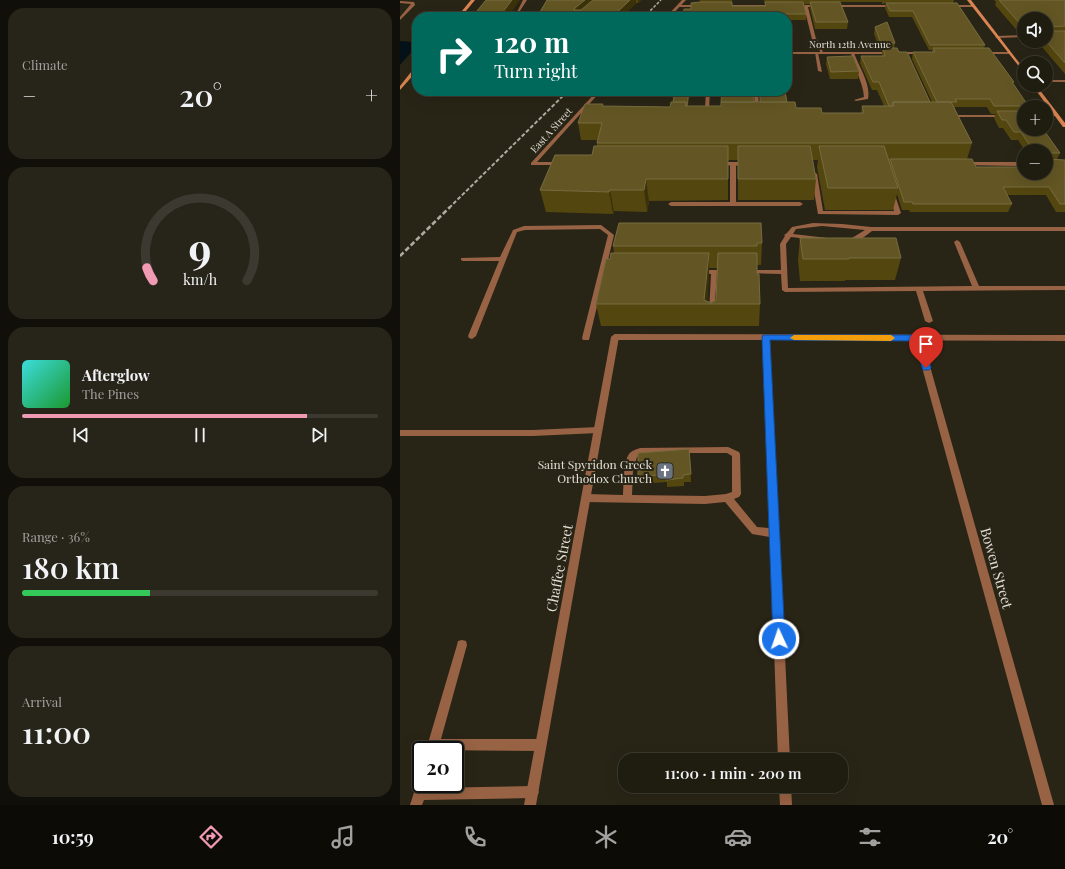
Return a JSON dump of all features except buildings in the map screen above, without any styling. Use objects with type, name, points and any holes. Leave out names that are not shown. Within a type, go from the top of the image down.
[{"type":"street","points":[[463,12],[473,0]]},
{"type":"street","points":[[518,12],[525,0]]},
{"type":"street","points":[[673,12],[684,0]]},
{"type":"street","points":[[969,0],[1017,63]]},
{"type":"street","points":[[400,2],[413,3],[412,7],[400,20]]},
{"type":"street","points":[[679,6],[703,6]]},
{"type":"street","points":[[719,6],[782,6]]},
{"type":"street","points":[[790,6],[822,6]]},
{"type":"street","points":[[806,6],[814,39],[819,43],[822,53]]},
{"type":"street","points":[[830,6],[902,6]]},
{"type":"street","points":[[941,6],[973,6]]},
{"type":"street","points":[[997,37],[1017,36]]},
{"type":"street","name":"North 12th Avenue","points":[[792,53],[927,53]]},
{"type":"street","points":[[816,53],[820,71]]},
{"type":"street","points":[[852,53],[862,76],[866,93],[866,98],[856,100]]},
{"type":"street","points":[[905,53],[908,60]]},
{"type":"street","points":[[979,53],[1009,53]]},
{"type":"street","points":[[400,89],[412,74]]},
{"type":"street","points":[[1053,81],[1065,81]]},
{"type":"street","points":[[1039,92],[1065,126]]},
{"type":"street","name":"East A Street","points":[[565,164],[533,164],[594,96]]},
{"type":"street","points":[[707,109],[708,96]]},
{"type":"street","points":[[756,96],[757,108]]},
{"type":"street","points":[[576,116],[584,116]]},
{"type":"street","points":[[943,116],[1017,116]]},
{"type":"street","points":[[1053,116],[1065,117]]},
{"type":"street","points":[[709,164],[756,164]]},
{"type":"street","points":[[733,164],[733,204]]},
{"type":"street","points":[[812,164],[820,213],[898,213],[889,185]]},
{"type":"street","points":[[961,164],[1017,164]]},
{"type":"street","points":[[671,204],[800,204]]},
{"type":"street","points":[[1065,229],[871,229],[850,226],[808,225],[794,228],[787,235],[783,244],[785,290],[1065,288]]},
{"type":"street","points":[[822,238],[826,225]]},
{"type":"street","points":[[472,336],[502,259],[515,231],[524,228],[601,227],[611,235],[586,338]]},
{"type":"street","points":[[787,235],[822,238],[841,242],[854,240],[871,229]]},
{"type":"street","points":[[957,242],[976,288]]},
{"type":"street","points":[[463,260],[502,259]]},
{"type":"street","points":[[602,272],[610,272]]},
{"type":"street","points":[[690,272],[784,272]]},
{"type":"street","points":[[711,322],[714,272]]},
{"type":"street","points":[[919,288],[929,321]]},
{"type":"street","name":"Chaffee Street","points":[[530,805],[615,337],[766,338]]},
{"type":"street","points":[[784,753],[766,338],[1065,338]]},
{"type":"street","name":"Bowen Street","points":[[918,338],[1048,805]]},
{"type":"street","points":[[400,433],[533,433],[598,430]]},
{"type":"street","points":[[586,498],[627,497],[705,500],[727,498],[736,494],[736,454],[728,450],[643,450],[633,455],[629,471],[627,497]]},
{"type":"street","points":[[727,498],[756,531],[774,533]]},
{"type":"street","points":[[434,741],[462,644]]},
{"type":"street","points":[[464,747],[540,745]]},
{"type":"street","points":[[419,794],[533,792]]},
{"type":"street","points":[[785,793],[786,805]]},
{"type":"shaded area","points":[[400,41],[412,42],[412,51],[400,65]]},
{"type":"railway","points":[[649,12],[661,0]]},
{"type":"railway","points":[[449,208],[563,96]]},
{"type":"railway","points":[[400,256],[450,207]]},
{"type":"slow traffic","points":[[794,338],[891,338]]},
{"type":"place","name":"Saint Spyridon Greek Orthodox Church","points":[[665,471]]},
{"type":"route","points":[[779,639],[766,338],[918,338],[926,368]]}]
